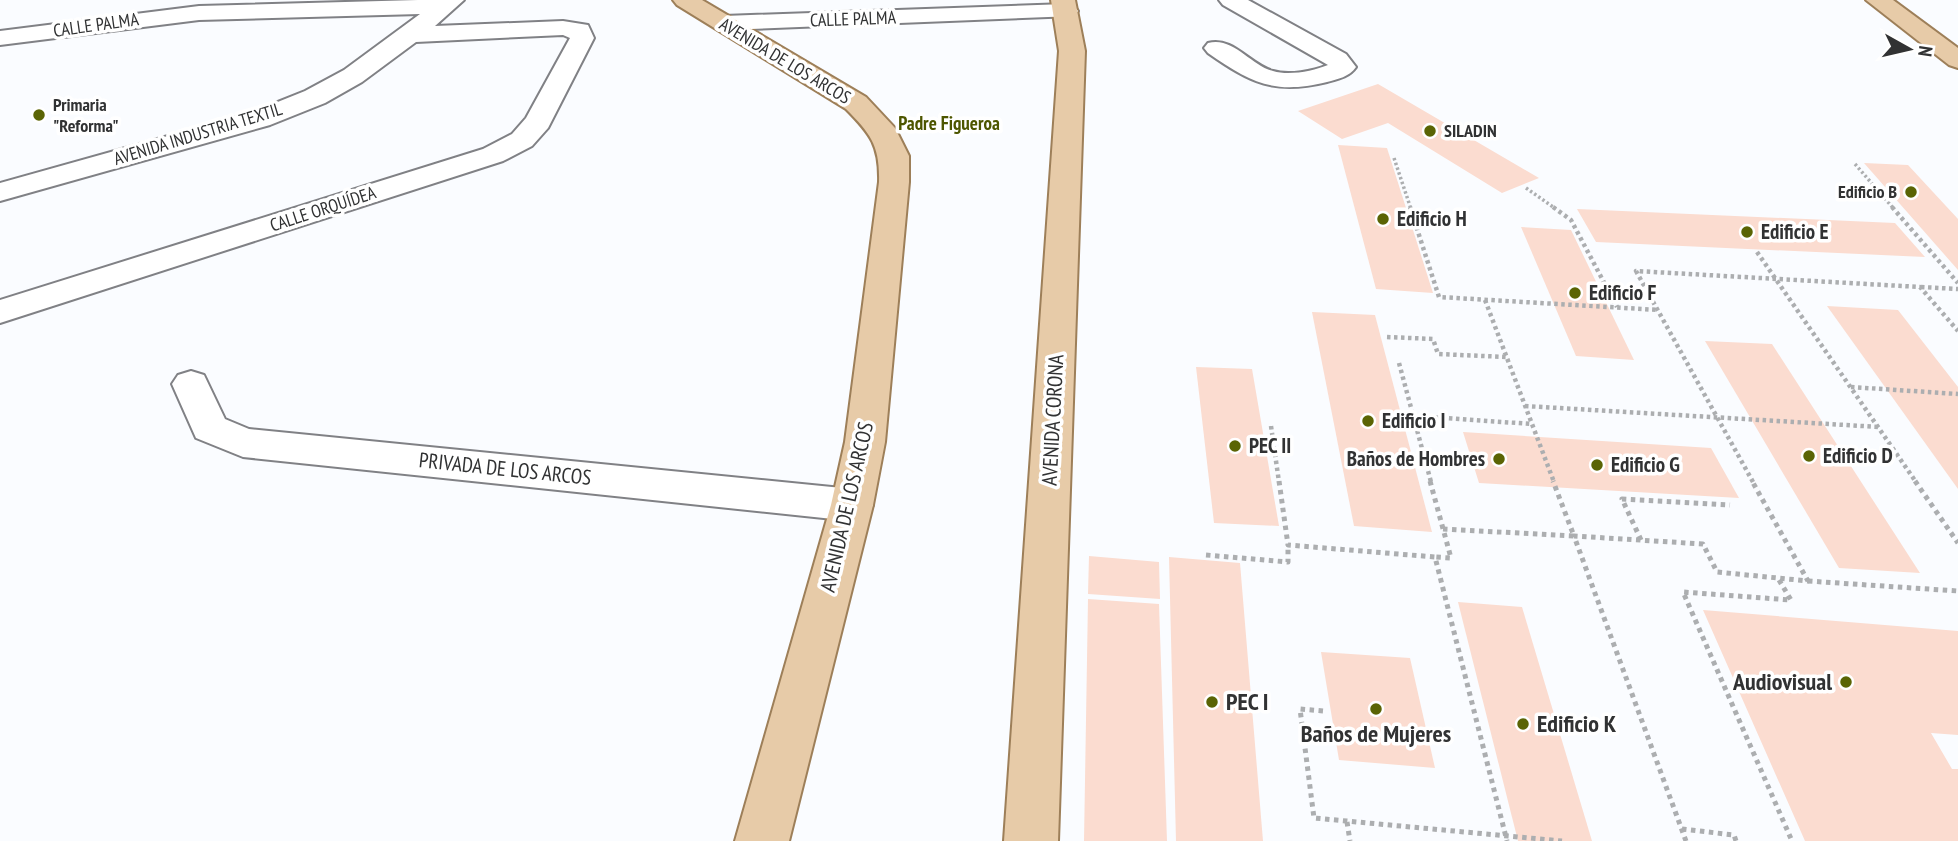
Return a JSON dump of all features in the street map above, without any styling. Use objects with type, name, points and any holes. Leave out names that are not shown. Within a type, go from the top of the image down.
[{"type":"main road","name":"AVENIDA DE LOS ARCOS","points":[[684,0],[856,103],[881,128],[894,156],[894,182],[865,442],[852,505],[762,841]]},
{"type":"main road","points":[[1878,0],[1958,60]]},
{"type":"main road","name":"AVENIDA CORONA","points":[[1031,841],[1072,51],[1065,6]]},
{"type":"street","points":[[1217,48],[1272,80],[1310,78],[1337,72],[1343,67],[1337,59],[1231,0]]},
{"type":"street","name":"CALLE PALMA","points":[[0,38],[199,13],[305,12],[448,3]]},
{"type":"street","name":"AVENIDA INDUSTRIA TEXTIL","points":[[0,192],[260,119],[315,97],[353,76],[410,35],[448,3]]},
{"type":"street","name":"CALLE PALMA","points":[[724,23],[1065,6]]},
{"type":"street","name":"CALLE ORQUÍDEA","points":[[0,312],[493,155],[522,140],[538,122],[582,38],[579,30],[563,28],[410,35]]},
{"type":"street","name":"PRIVADA DE LOS ARCOS","points":[[191,384],[210,428],[243,443],[852,505]]},
{"type":"path","points":[[1394,158],[1438,297],[1660,310]]},
{"type":"path","points":[[1855,164],[1958,283]]},
{"type":"path","points":[[1527,188],[1571,220],[1617,307]]},
{"type":"path","points":[[1757,252],[1958,543]]},
{"type":"path","points":[[1808,582],[1660,310],[1636,271],[1958,289]]},
{"type":"path","points":[[1920,287],[1958,331]]},
{"type":"path","points":[[1485,300],[1686,841]]},
{"type":"path","points":[[1387,337],[1433,339],[1438,354],[1506,358]]},
{"type":"path","points":[[1287,545],[1451,558],[1399,363]]},
{"type":"path","points":[[1850,386],[1958,394]]},
{"type":"path","points":[[1525,407],[1879,428]]},
{"type":"path","points":[[1413,416],[1532,424]]},
{"type":"path","points":[[1206,555],[1288,562],[1271,426]]},
{"type":"path","points":[[1641,540],[1622,499],[1730,505]]},
{"type":"path","points":[[1443,529],[1703,544],[1717,572],[1779,580],[1958,592]]},
{"type":"path","points":[[1435,556],[1507,839]]},
{"type":"path","points":[[1779,580],[1791,600],[1683,592],[1793,841]]},
{"type":"path","points":[[1322,711],[1300,709],[1314,818],[1507,839],[1562,841]]},
{"type":"path","points":[[1347,822],[1350,841]]},
{"type":"path","points":[[1681,828],[1734,835],[1736,841]]},
{"type":"building","name":"SILADIN","points":[[1378,84],[1539,178],[1502,193],[1388,123],[1342,139],[1298,111]]},
{"type":"building","name":"Edificio H","points":[[1338,145],[1387,148],[1433,293],[1376,289]]},
{"type":"building","name":"Edificio B","points":[[1864,163],[1908,165],[1958,219],[1958,270]]},
{"type":"building","name":"Edificio E","points":[[1577,209],[1895,223],[1925,257],[1596,242]]},
{"type":"building","name":"Edificio F","points":[[1521,227],[1571,230],[1634,360],[1576,356]]},
{"type":"building","points":[[1827,306],[1898,310],[1958,387],[1958,489]]},
{"type":"building","name":"Edificio I","points":[[1312,312],[1375,315],[1432,532],[1354,526]]},
{"type":"building","name":"Edificio D","points":[[1705,341],[1772,344],[1920,573],[1839,568]]},
{"type":"building","name":"PEC II","points":[[1196,367],[1252,369],[1279,526],[1214,523]]},
{"type":"building","name":"Edificio G","points":[[1463,432],[1711,448],[1739,498],[1479,483]]},
{"type":"building","points":[[1089,556],[1159,562],[1160,599],[1088,594]]},
{"type":"building","name":"PEC I","points":[[1169,557],[1240,563],[1263,841],[1176,841]]},
{"type":"building","points":[[1088,599],[1159,604],[1167,841],[1084,841]]},
{"type":"building","name":"Edificio K","points":[[1458,602],[1522,607],[1592,841],[1518,841]]},
{"type":"building","name":"Audiovisual","points":[[1703,610],[1958,631],[1958,735],[1931,733],[1952,769],[1958,769],[1958,841],[1805,841]]},
{"type":"building","name":"Baños de Mujeres","points":[[1321,652],[1410,658],[1435,768],[1339,760]]},
{"type":"place","name":"Primaria \"Reforma\"","points":[[39,115]]},
{"type":"place","name":"SILADIN","points":[[1430,131]]},
{"type":"place","name":"Edificio B","points":[[1911,192]]},
{"type":"place","name":"Edificio H","points":[[1383,219]]},
{"type":"place","name":"Edificio E","points":[[1747,232]]},
{"type":"place","name":"Edificio F","points":[[1575,293]]},
{"type":"place","name":"Edificio I","points":[[1368,421]]},
{"type":"place","name":"PEC II","points":[[1235,446]]},
{"type":"place","name":"Edificio D","points":[[1809,456]]},
{"type":"place","name":"Baños de Hombres","points":[[1499,459]]},
{"type":"place","name":"Edificio G","points":[[1597,465]]},
{"type":"place","name":"Audiovisual","points":[[1846,682]]},
{"type":"place","name":"PEC I","points":[[1212,702]]},
{"type":"place","name":"Baños de Mujeres","points":[[1376,709]]},
{"type":"place","name":"Edificio K","points":[[1523,724]]},
{"type":"district","name":"Padre Figueroa","points":[[949,123]]}]
